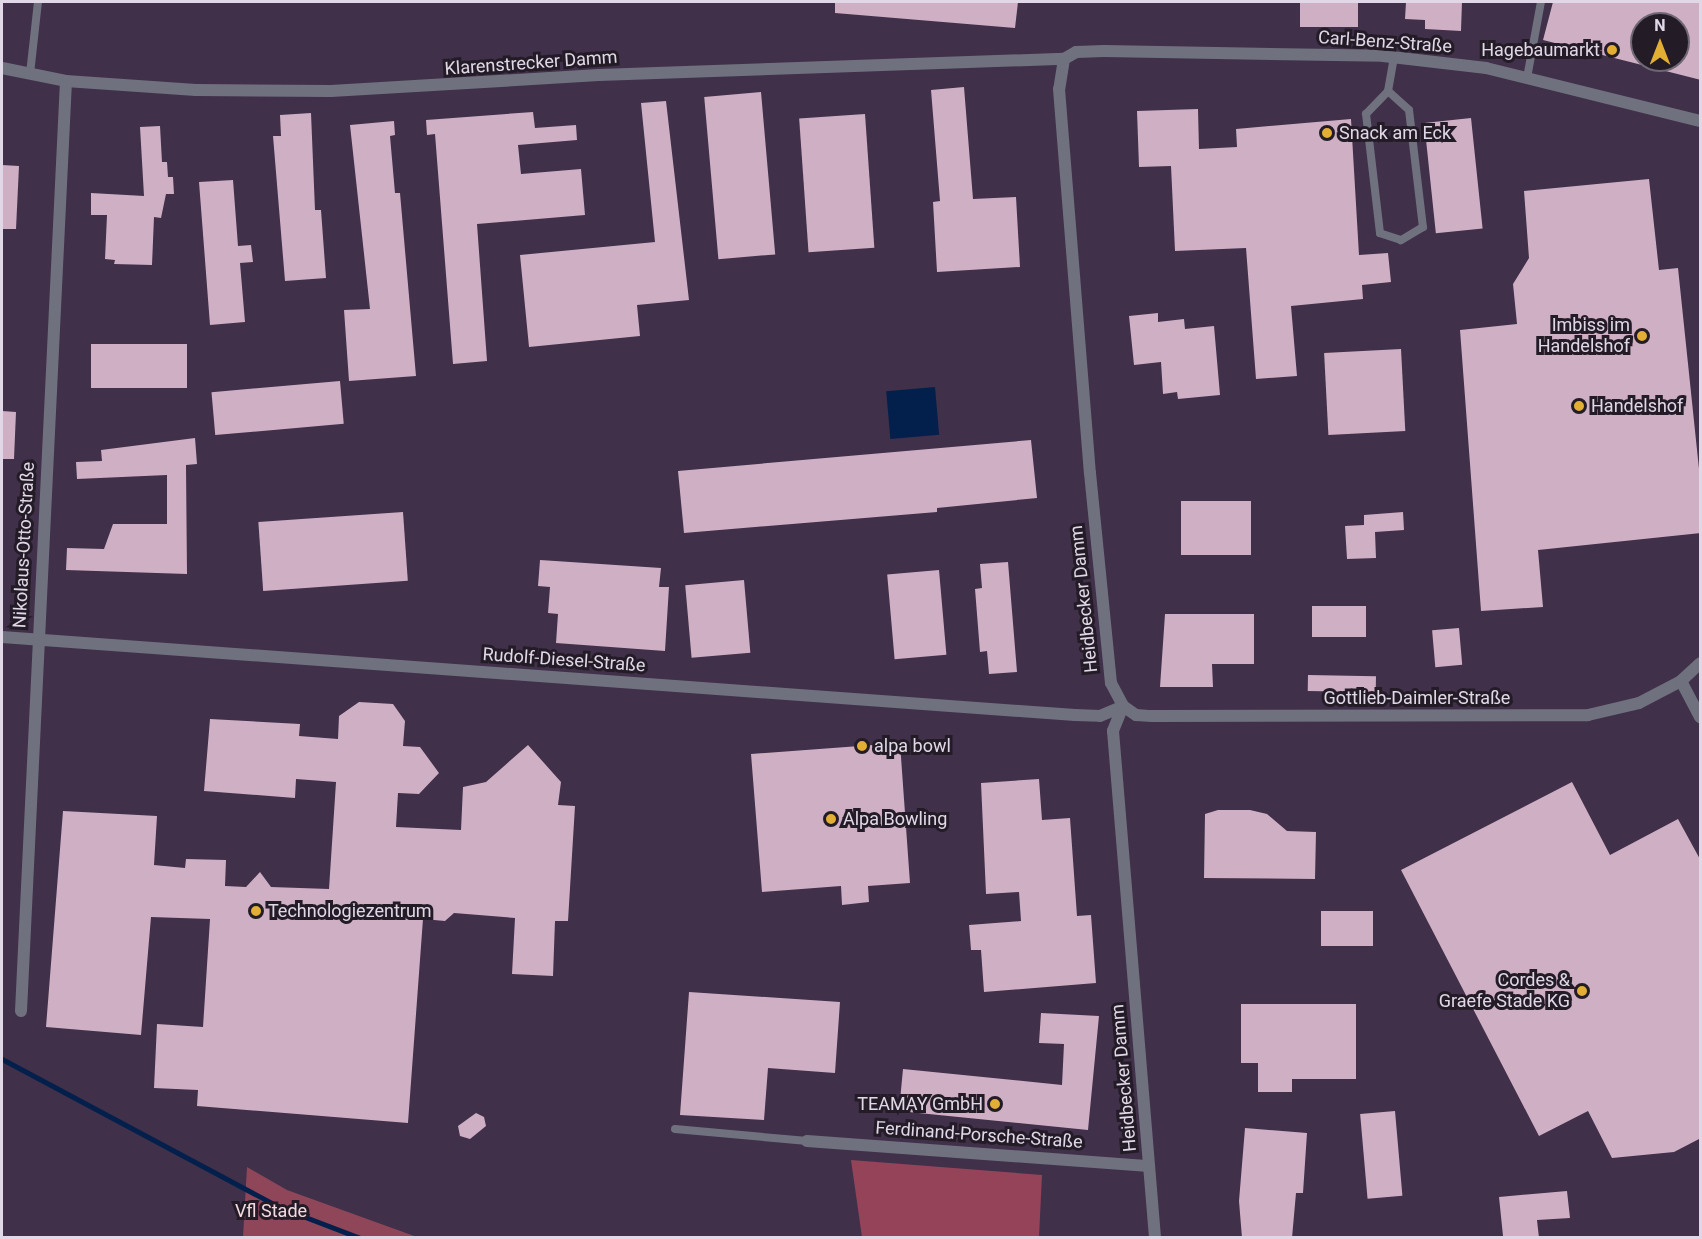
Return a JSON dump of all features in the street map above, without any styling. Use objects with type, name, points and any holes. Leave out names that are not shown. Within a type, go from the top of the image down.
[{"type":"street","name":"Carl-Benz-Straße","points":[[1064,59],[1076,52],[1104,51],[1394,57],[1527,78],[1701,121]]},
{"type":"street","name":"Klarenstrecker Damm","points":[[2,68],[66,81],[196,90],[331,91],[599,75],[1064,59]]},
{"type":"street","name":"Heidbecker Damm","points":[[1064,59],[1059,89],[1101,596],[1111,683],[1123,706],[1113,731],[1155,1238]]},
{"type":"street","name":"Nikolaus-Otto-Straße","points":[[21,1011],[66,81]]},
{"type":"street","name":"Rudolf-Diesel-Straße","points":[[2,637],[1075,715],[1100,716],[1123,706]]},
{"type":"street","name":"Gottlieb-Daimler-Straße","points":[[1123,706],[1137,715],[1152,716],[1588,715],[1640,703],[1681,681],[1701,663]]},
{"type":"street","points":[[1681,681],[1701,717]]},
{"type":"street","name":"Ferdinand-Porsche-Straße","points":[[807,1141],[1149,1166]]},
{"type":"lane","points":[[30,74],[38,2]]},
{"type":"lane","points":[[1527,78],[1542,2]]},
{"type":"lane","points":[[1388,91],[1409,110],[1423,227],[1401,240],[1380,233],[1366,114],[1388,91],[1394,57]]},
{"type":"lane","points":[[675,1129],[807,1141]]},
{"type":"green space","name":"Vfl Stade","points":[[247,1167],[287,1190],[417,1237],[243,1237]]},
{"type":"shaded area","points":[[851,1160],[1042,1175],[1039,1237],[862,1237]]},
{"type":"water","points":[[935,387],[939,435],[890,439],[886,391]]},
{"type":"building","points":[[835,2],[1018,2],[1015,28],[835,13]]},
{"type":"building","points":[[1300,2],[1358,2],[1358,27],[1300,27]]},
{"type":"building","points":[[1406,2],[1462,2],[1461,31],[1425,29],[1425,20],[1405,19]]},
{"type":"building","name":"Hagebaumarkt","points":[[1553,2],[1701,2],[1701,80],[1669,72],[1690,72],[1690,12],[1630,12],[1630,62],[1543,40]]},
{"type":"building","points":[[964,87],[973,199],[1016,197],[1020,267],[937,272],[933,202],[940,201],[931,90]]},
{"type":"building","points":[[761,92],[775,254],[718,259],[704,97]]},
{"type":"building","points":[[666,101],[689,300],[637,305],[640,336],[529,347],[520,255],[655,242],[641,103]]},
{"type":"building","points":[[1198,109],[1199,149],[1237,147],[1236,129],[1351,119],[1359,255],[1388,253],[1391,282],[1362,285],[1363,299],[1291,306],[1297,376],[1256,379],[1246,248],[1175,251],[1171,166],[1139,167],[1137,111]]},
{"type":"building","points":[[533,112],[535,128],[576,125],[577,140],[518,145],[521,174],[581,169],[585,215],[477,224],[487,361],[453,364],[435,134],[427,135],[426,120]]},
{"type":"building","points":[[311,113],[315,210],[321,210],[326,278],[285,281],[273,136],[281,136],[280,115]]},
{"type":"building","points":[[865,114],[874,248],[809,252],[799,119]]},
{"type":"building","points":[[1471,118],[1483,228],[1436,233],[1424,123]]},
{"type":"building","points":[[394,121],[395,135],[390,136],[395,193],[400,193],[416,376],[349,381],[344,310],[370,309],[350,125]]},
{"type":"building","points":[[160,126],[162,162],[167,162],[168,177],[173,177],[174,194],[166,194],[161,218],[154,217],[152,265],[114,264],[115,260],[105,259],[107,215],[91,215],[91,193],[144,196],[140,127]]},
{"type":"building","points":[[2,165],[19,166],[16,229],[2,229]]},
{"type":"building","name":"Handelshof","points":[[1649,179],[1659,270],[1678,268],[1701,488],[1701,533],[1538,550],[1543,607],[1481,611],[1460,330],[1517,324],[1513,284],[1529,258],[1524,191]]},
{"type":"building","points":[[233,180],[238,246],[251,245],[253,262],[240,263],[245,322],[210,325],[199,182]]},
{"type":"building","points":[[1158,313],[1158,322],[1184,319],[1185,329],[1214,326],[1220,395],[1178,399],[1177,392],[1163,394],[1161,362],[1134,365],[1129,316]]},
{"type":"building","points":[[91,344],[187,344],[187,388],[91,388]]},
{"type":"building","points":[[1401,349],[1405,431],[1328,435],[1324,353]]},
{"type":"building","points":[[340,381],[344,424],[215,435],[211,392]]},
{"type":"building","points":[[2,411],[16,412],[14,459],[2,459]]},
{"type":"building","points":[[195,438],[197,464],[186,465],[187,574],[66,570],[67,548],[104,549],[113,524],[167,524],[167,475],[77,479],[76,462],[102,461],[101,450]]},
{"type":"building","points":[[1031,440],[1037,498],[937,508],[937,512],[684,533],[678,471]]},
{"type":"building","points":[[1181,501],[1251,501],[1251,555],[1181,555]]},
{"type":"building","points":[[403,512],[408,581],[263,591],[258,522]]},
{"type":"building","points":[[1403,512],[1404,530],[1375,532],[1376,558],[1347,559],[1345,526],[1364,525],[1364,515]]},
{"type":"building","points":[[540,560],[661,568],[659,587],[669,587],[665,651],[556,643],[558,614],[548,613],[550,587],[538,586]]},
{"type":"building","points":[[1008,562],[1017,672],[989,674],[987,651],[980,652],[975,589],[982,588],[980,564]]},
{"type":"building","points":[[939,570],[946,655],[895,659],[887,575]]},
{"type":"building","points":[[744,580],[750,653],[692,658],[685,585]]},
{"type":"building","points":[[1312,606],[1366,606],[1366,637],[1312,637]]},
{"type":"building","points":[[1165,614],[1254,614],[1254,664],[1212,664],[1213,687],[1160,687]]},
{"type":"building","points":[[1459,628],[1462,665],[1435,667],[1432,630]]},
{"type":"building","points":[[1308,675],[1376,676],[1376,692],[1308,691]]},
{"type":"building","name":"Technologiezentrum","points":[[359,702],[393,704],[405,721],[403,746],[420,747],[439,773],[419,794],[398,793],[396,827],[461,830],[463,787],[486,782],[528,745],[561,782],[558,805],[575,806],[568,921],[555,921],[553,976],[512,974],[515,918],[454,913],[445,921],[423,919],[408,1123],[197,1106],[198,1090],[154,1088],[157,1024],[203,1027],[210,919],[151,917],[141,1035],[46,1027],[63,811],[157,816],[154,865],[185,868],[186,859],[226,860],[225,886],[246,887],[260,872],[271,887],[329,889],[336,782],[296,779],[295,798],[204,791],[210,719],[300,724],[299,736],[338,739],[339,716]]},
{"type":"building","name":"Alpa Bowling","points":[[900,743],[910,883],[868,886],[869,902],[842,905],[841,886],[762,892],[751,754]]},
{"type":"building","points":[[1039,779],[1042,820],[1070,818],[1077,916],[1091,915],[1096,983],[984,992],[981,950],[971,950],[969,925],[1021,921],[1019,892],[986,894],[981,783]]},
{"type":"building","name":"Cordes & Graefe Stade KG","points":[[1572,782],[1610,855],[1678,819],[1701,861],[1701,1138],[1674,1152],[1612,1158],[1588,1111],[1539,1136],[1401,870]]},
{"type":"building","points":[[1218,810],[1250,810],[1267,814],[1287,831],[1316,832],[1315,879],[1204,878],[1205,814]]},
{"type":"building","points":[[1321,911],[1373,911],[1373,946],[1321,946]]},
{"type":"building","points":[[689,992],[840,1002],[835,1073],[768,1068],[764,1120],[680,1115]]},
{"type":"building","points":[[1241,1004],[1356,1004],[1356,1079],[1292,1079],[1292,1092],[1258,1092],[1258,1063],[1241,1063]]},
{"type":"building","name":"TEAMAY GmbH","points":[[1041,1013],[1099,1016],[1088,1130],[899,1111],[903,1069],[1062,1085],[1064,1044],[1039,1043]]},
{"type":"building","points":[[1395,1111],[1402,1196],[1368,1199],[1360,1114]]},
{"type":"building","points":[[476,1113],[484,1117],[486,1126],[470,1139],[460,1136],[458,1126]]},
{"type":"building","points":[[1245,1128],[1307,1133],[1303,1193],[1296,1193],[1292,1238],[1242,1238],[1239,1201]]},
{"type":"building","points":[[1567,1191],[1570,1218],[1537,1220],[1539,1238],[1503,1236],[1499,1197]]},
{"type":"waterway","points":[[2,1059],[279,1207],[360,1238]]},
{"type":"place","name":"Hagebaumarkt","points":[[1612,50]]},
{"type":"place","name":"Snack am Eck","points":[[1327,133]]},
{"type":"place","name":"Imbiss im Handelshof","points":[[1642,336]]},
{"type":"place","name":"Handelshof","points":[[1579,406]]},
{"type":"place","name":"alpa bowl","points":[[862,746]]},
{"type":"place","name":"Alpa Bowling","points":[[831,819]]},
{"type":"place","name":"Technologiezentrum","points":[[256,911]]},
{"type":"place","name":"Cordes & Graefe Stade KG","points":[[1582,991]]},
{"type":"place","name":"TEAMAY GmbH","points":[[995,1104]]}]
